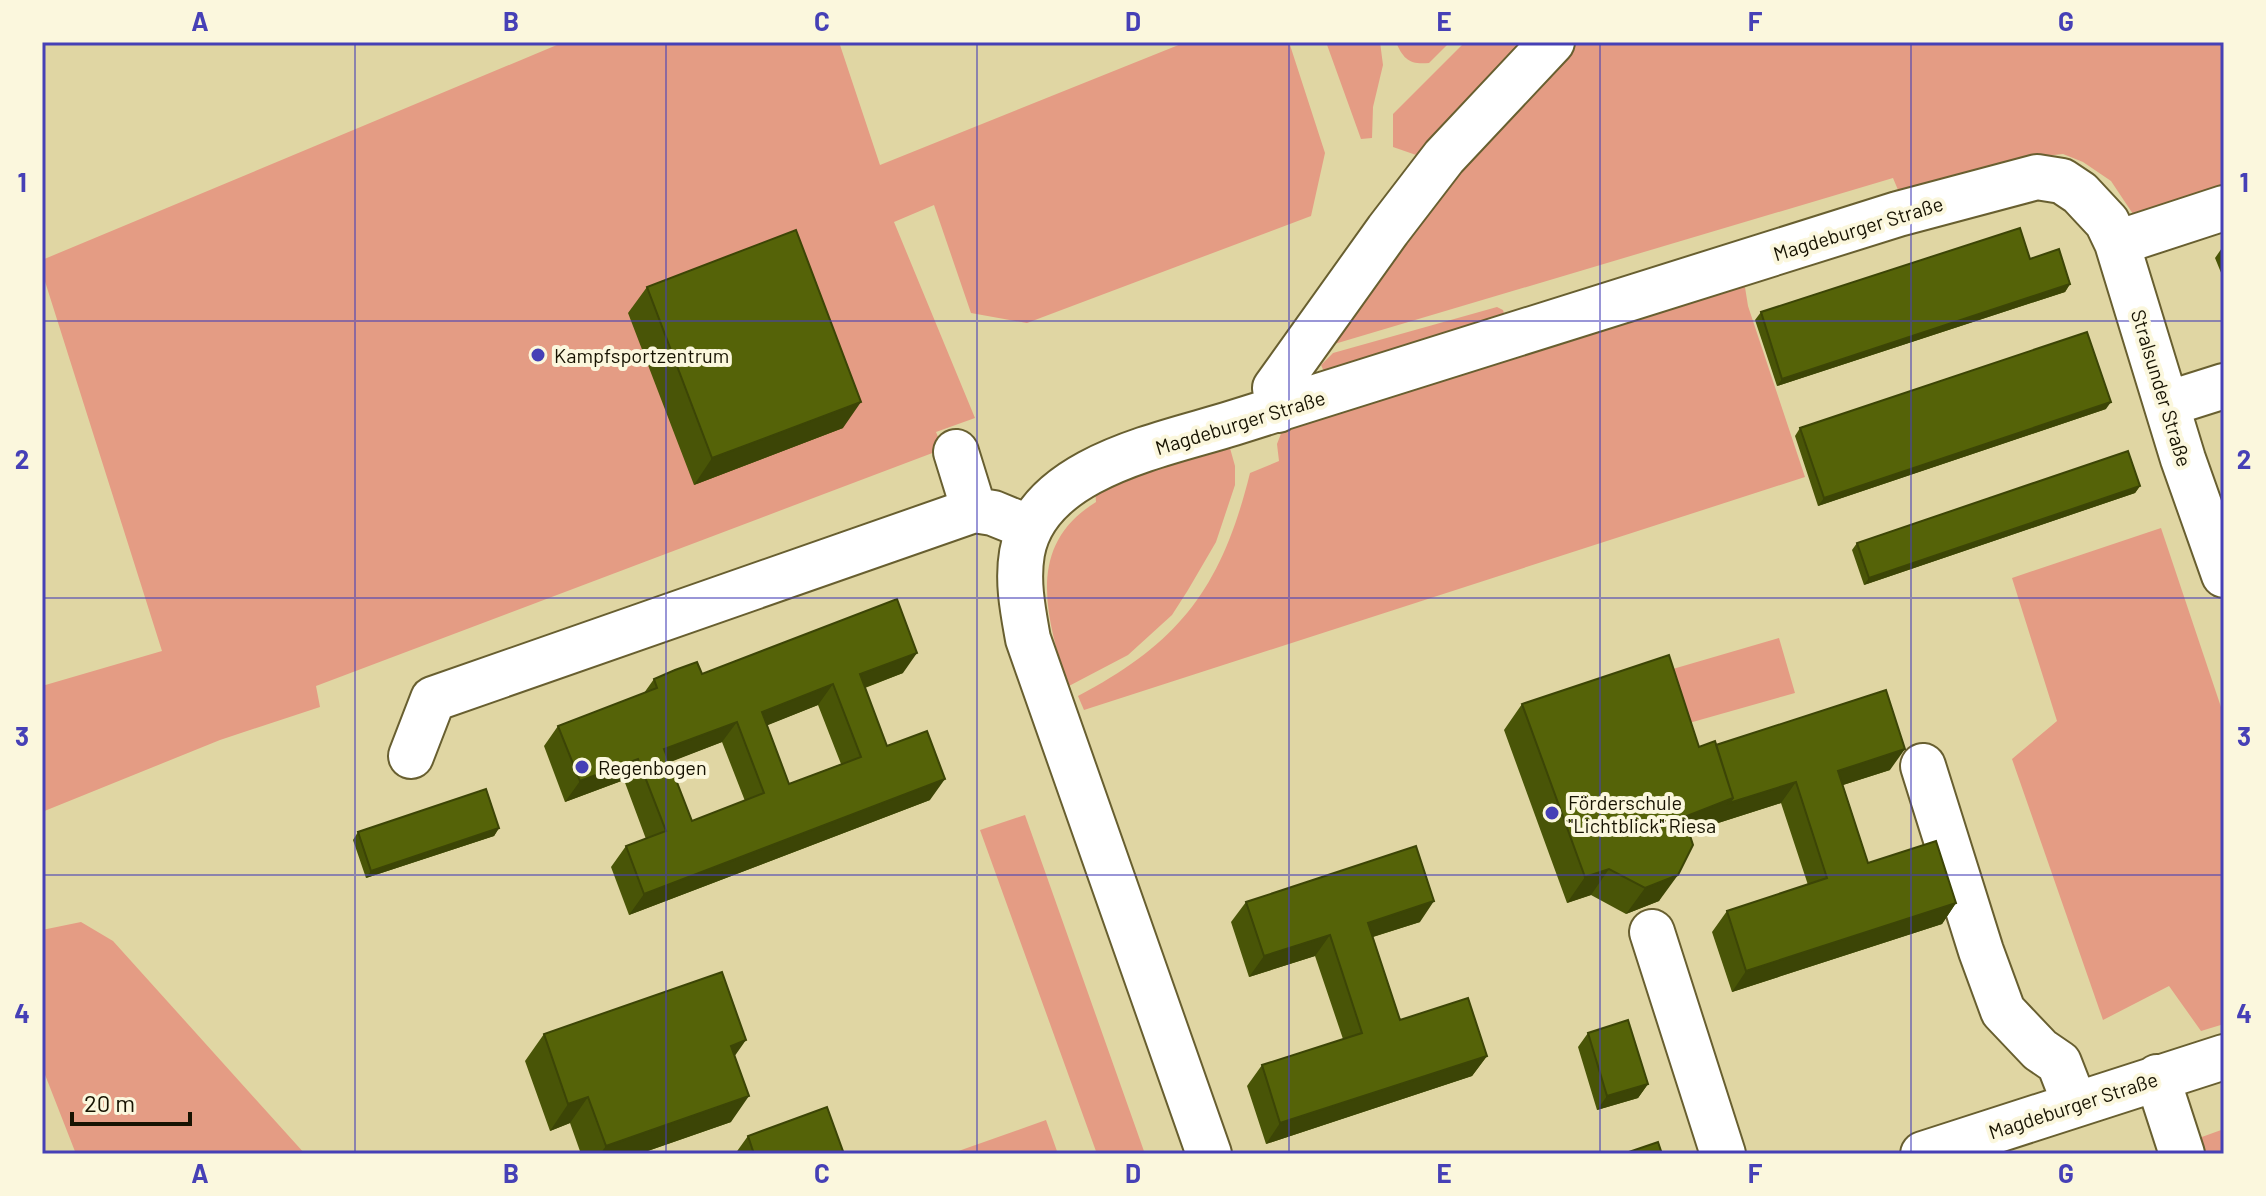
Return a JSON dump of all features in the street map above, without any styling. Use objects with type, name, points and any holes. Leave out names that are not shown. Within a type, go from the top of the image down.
[{"type":"street","points":[[1278,410],[1275,388],[1388,230],[1444,157],[1552,42]]},
{"type":"street","name":"Magdeburger Straße","points":[[1209,1154],[1028,639],[1021,596],[1022,554],[1030,528],[1049,500],[1099,468],[1898,214],[2037,177],[2062,181],[2095,206]]},
{"type":"street","name":"Stralsunder Straße","points":[[2095,206],[2117,243],[2183,459],[2224,575]]},
{"type":"street","points":[[2117,243],[2224,208]]},
{"type":"street","points":[[2167,404],[2224,386]]},
{"type":"street","points":[[956,452],[974,510]]},
{"type":"street","points":[[411,756],[433,699],[974,510],[993,513],[1030,528]]},
{"type":"street","points":[[1923,766],[2003,1011],[2040,1050],[2059,1063],[2075,1104]]},
{"type":"street","points":[[1652,932],[1723,1154]]},
{"type":"street","name":"Magdeburger Straße","points":[[1923,1154],[2224,1057]]},
{"type":"street","points":[[2157,1077],[2182,1154]]},
{"type":"shaded area","name":"Kampfsportzentrum","points":[[564,42],[839,42],[880,165],[1186,42],[1289,42],[1325,153],[1311,216],[1027,323],[971,313],[934,205],[894,222],[975,418],[936,432],[943,449],[316,686],[320,707],[220,740],[42,812],[42,686],[162,651],[42,272],[42,260]]},
{"type":"shaded area","points":[[1326,42],[1380,42],[1383,65],[1373,107],[1372,138],[1361,139]]},
{"type":"shaded area","points":[[1396,42],[1450,42],[1429,63],[1417,63],[1401,53]]},
{"type":"shaded area","points":[[1465,42],[1544,42],[1422,157],[1393,147],[1393,114]]},
{"type":"shaded area","points":[[1564,42],[2224,42],[2224,198],[2141,226],[2111,181],[2083,162],[2063,154],[2036,157],[1901,197],[1893,178],[1331,345],[1347,305]]},
{"type":"shaded area","points":[[1744,281],[1748,306],[1805,477],[1084,710],[1078,696],[1114,676],[1144,654],[1170,632],[1192,607],[1226,548],[1250,473],[1279,461],[1277,444],[1282,431]]},
{"type":"shaded area","points":[[1497,307],[1503,310],[1507,324],[1327,378],[1321,365],[1333,353]]},
{"type":"shaded area","points":[[1228,441],[1235,466],[1235,485],[1216,542],[1172,615],[1128,655],[1067,687],[1053,636],[1047,586],[1050,562],[1058,540],[1073,520],[1096,502],[1095,488]]},
{"type":"shaded area","points":[[2161,528],[2224,716],[2224,1024],[2201,1031],[2169,986],[2103,1020],[2012,759],[2057,721],[2012,578]]},
{"type":"shaded area","points":[[1779,638],[1795,693],[1682,725],[1666,671]]},
{"type":"shaded area","points":[[1025,815],[1145,1154],[1097,1154],[980,830]]},
{"type":"shaded area","points":[[81,922],[113,941],[305,1154],[76,1154],[42,1067],[42,930]]},
{"type":"shaded area","points":[[1046,1120],[1058,1154],[950,1154]]},
{"type":"shaded area","points":[[2224,1129],[2224,1154],[2204,1154],[2199,1138]]},
{"type":"building","points":[[2020,228],[2030,259],[2059,249],[2070,284],[1782,379],[1761,312]]},
{"type":"building","points":[[796,230],[861,402],[712,458],[647,287]]},
{"type":"building","points":[[2087,332],[2111,402],[1824,498],[1800,428]]},
{"type":"building","points":[[2128,451],[2140,486],[1869,578],[1857,543]]},
{"type":"building","points":[[897,599],[917,653],[860,674],[887,746],[927,731],[945,779],[644,894],[626,846],[666,831],[638,759],[580,781],[558,726],[657,688],[654,679],[697,662],[702,674]],"holes":[[[833,684],[861,757],[789,784],[762,712]],[[737,722],[764,793],[692,821],[664,749]]]},
{"type":"building","points":[[1669,655],[1699,747],[1715,741],[1733,798],[1684,817],[1693,845],[1678,875],[1645,888],[1609,869],[1585,877],[1522,704]]},
{"type":"building","points":[[1886,690],[1905,749],[1838,771],[1868,863],[1936,841],[1956,903],[1746,971],[1727,911],[1827,878],[1796,782],[1729,803],[1733,798],[1716,745]]},
{"type":"building","points":[[486,789],[499,828],[371,871],[358,832]]},
{"type":"building","points":[[1416,846],[1434,901],[1368,923],[1400,1020],[1468,998],[1487,1056],[1280,1123],[1262,1065],[1362,1033],[1330,935],[1264,956],[1246,902]]},
{"type":"building","points":[[722,972],[746,1040],[731,1046],[749,1096],[606,1146],[588,1097],[568,1104],[544,1034]]},
{"type":"building","points":[[1628,1020],[1648,1084],[1607,1096],[1588,1033]]},
{"type":"building","points":[[827,1107],[844,1154],[754,1154],[748,1136]]},
{"type":"building","points":[[1658,1142],[1662,1154],[1623,1154]]},
{"type":"place","name":"Kampfsportzentrum","points":[[538,355]]},
{"type":"place","name":"Regenbogen","points":[[582,767]]},
{"type":"place","name":"Förderschule \"Lichtblick\" Riesa","points":[[1552,813]]}]
